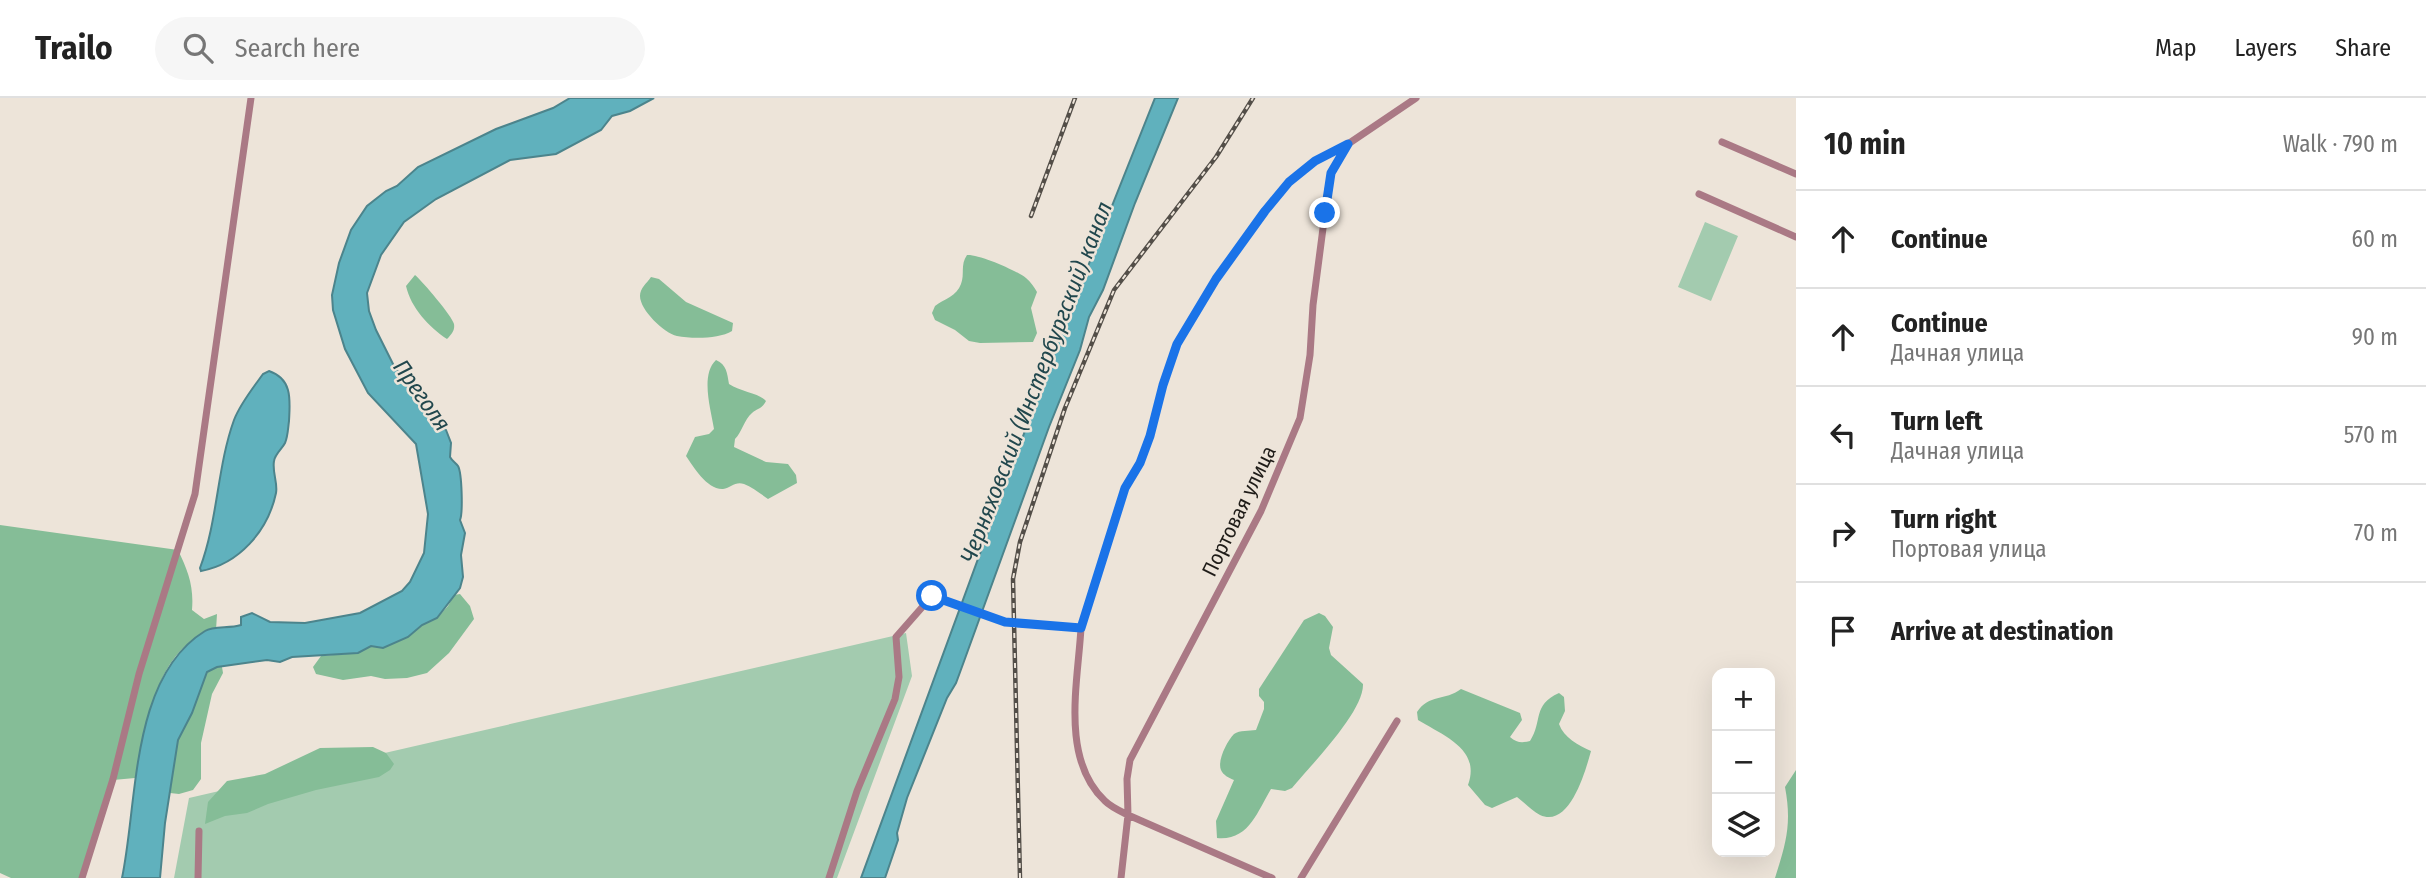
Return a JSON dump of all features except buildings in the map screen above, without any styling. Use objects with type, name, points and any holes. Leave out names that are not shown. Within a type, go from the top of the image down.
[{"type":"street","points":[[82,878],[113,779],[139,674],[195,494],[251,98]]},
{"type":"street","points":[[1272,878],[1128,815],[1107,803],[1097,793],[1078,751],[1075,714],[1081,628],[1125,488],[1140,463],[1150,436],[1177,344],[1216,279],[1289,182],[1315,161],[1348,144],[1416,98]]},
{"type":"street","points":[[1721,142],[1796,174]]},
{"type":"street","name":"Портовая улица","points":[[1121,878],[1128,815],[1127,779],[1130,760],[1261,511],[1300,418],[1328,190],[1331,173],[1348,144]]},
{"type":"street","points":[[1699,194],[1796,237]]},
{"type":"street","points":[[830,878],[857,791],[895,699],[899,677],[896,637],[932,596],[990,619],[1014,624],[1081,628]]},
{"type":"street","points":[[1301,878],[1397,721]]},
{"type":"street","points":[[198,878],[199,831]]},
{"type":"green space","points":[[1705,222],[1738,236],[1711,301],[1678,287]]},
{"type":"green space","points":[[967,255],[1006,267],[1032,285],[1037,292],[1031,308],[1037,333],[1033,342],[969,341],[935,320],[932,313],[935,306],[959,288]]},
{"type":"green space","points":[[415,275],[437,299],[454,324],[454,330],[447,339],[427,323],[408,294],[406,286]]},
{"type":"green space","points":[[651,277],[659,279],[686,302],[733,323],[732,331],[720,336],[698,338],[677,336],[666,330],[648,314],[641,302],[641,290]]},
{"type":"green space","points":[[716,360],[724,367],[729,384],[766,401],[747,419],[735,439],[734,447],[766,462],[788,464],[796,475],[797,483],[768,499],[744,484],[738,483],[723,489],[711,486],[686,456],[695,437],[709,434],[714,429],[708,383],[711,366]]},
{"type":"green space","points":[[0,525],[178,550],[190,579],[192,610],[204,619],[217,614],[216,630],[195,639],[179,652],[167,670],[150,712],[135,778],[113,780],[82,878],[11,878],[0,873]]},
{"type":"green space","points":[[460,594],[470,606],[474,619],[449,653],[427,673],[407,678],[385,679],[371,676],[343,680],[316,674],[313,667],[321,656],[358,653],[371,646],[383,648],[408,637],[422,625],[437,618],[454,595]]},
{"type":"green space","points":[[1319,613],[1325,616],[1333,627],[1329,648],[1331,655],[1363,684],[1361,696],[1346,723],[1292,788],[1285,791],[1271,789],[1244,830],[1228,838],[1217,838],[1216,821],[1234,780],[1221,770],[1223,751],[1234,734],[1256,730],[1264,709],[1259,689],[1304,620]]},
{"type":"green space","points":[[906,633],[912,676],[837,878],[174,878],[189,798]]},
{"type":"green space","points":[[222,667],[223,673],[212,694],[201,743],[201,779],[193,790],[179,794],[170,793],[178,740],[192,713],[207,672]]},
{"type":"green space","points":[[1461,689],[1520,713],[1522,720],[1510,737],[1522,742],[1530,741],[1545,703],[1559,693],[1564,697],[1565,711],[1559,724],[1561,729],[1572,740],[1591,751],[1575,795],[1560,813],[1551,817],[1540,815],[1517,797],[1492,808],[1485,805],[1468,785],[1471,773],[1465,753],[1449,738],[1418,720],[1417,712],[1427,702]]},
{"type":"green space","points":[[373,747],[386,753],[394,764],[379,777],[316,790],[205,824],[208,802],[227,781],[265,774],[320,748]]},
{"type":"green space","points":[[1796,770],[1796,878],[1775,878],[1787,833],[1785,787]]},
{"type":"water","name":"Преголя","points":[[570,98],[654,98],[630,111],[612,116],[601,130],[556,154],[510,160],[436,199],[404,222],[381,255],[367,293],[369,311],[376,330],[395,368],[412,386],[435,421],[446,430],[451,443],[450,457],[458,466],[460,476],[460,520],[465,533],[460,588],[437,618],[422,625],[408,637],[383,648],[371,646],[358,653],[292,657],[280,662],[267,660],[217,667],[207,672],[192,713],[178,740],[165,823],[160,878],[122,878],[141,743],[150,709],[163,678],[181,652],[205,631],[241,625],[241,617],[252,613],[270,622],[305,623],[360,613],[402,591],[410,582],[424,553],[428,514],[416,444],[368,393],[345,349],[333,310],[332,295],[339,263],[351,230],[367,206],[397,186],[418,167],[496,129],[553,108]]},
{"type":"water","points":[[1155,98],[1178,98],[1103,290],[1089,317],[1080,350],[1049,427],[956,683],[947,698],[907,798],[897,833],[898,840],[885,878],[861,878],[1055,349]]},
{"type":"water","points":[[269,371],[286,385],[290,406],[286,440],[274,461],[276,489],[272,507],[259,533],[250,544],[228,561],[201,571],[234,420],[251,390],[263,374]]},
{"type":"railway","points":[[1031,216],[1075,98]]},
{"type":"railway","points":[[1020,878],[1013,579],[1020,542],[1065,408],[1114,290],[1216,157],[1253,98]]},
{"type":"route","points":[[932,596],[990,619],[1014,624],[1081,628],[1125,488],[1140,463],[1150,436],[1177,344],[1216,279],[1289,182],[1315,161],[1348,144],[1331,173],[1325,213]]},
{"type":"water label","name":"Черняховский (Инстербургский) канал","points":[[1036,382]]}]
